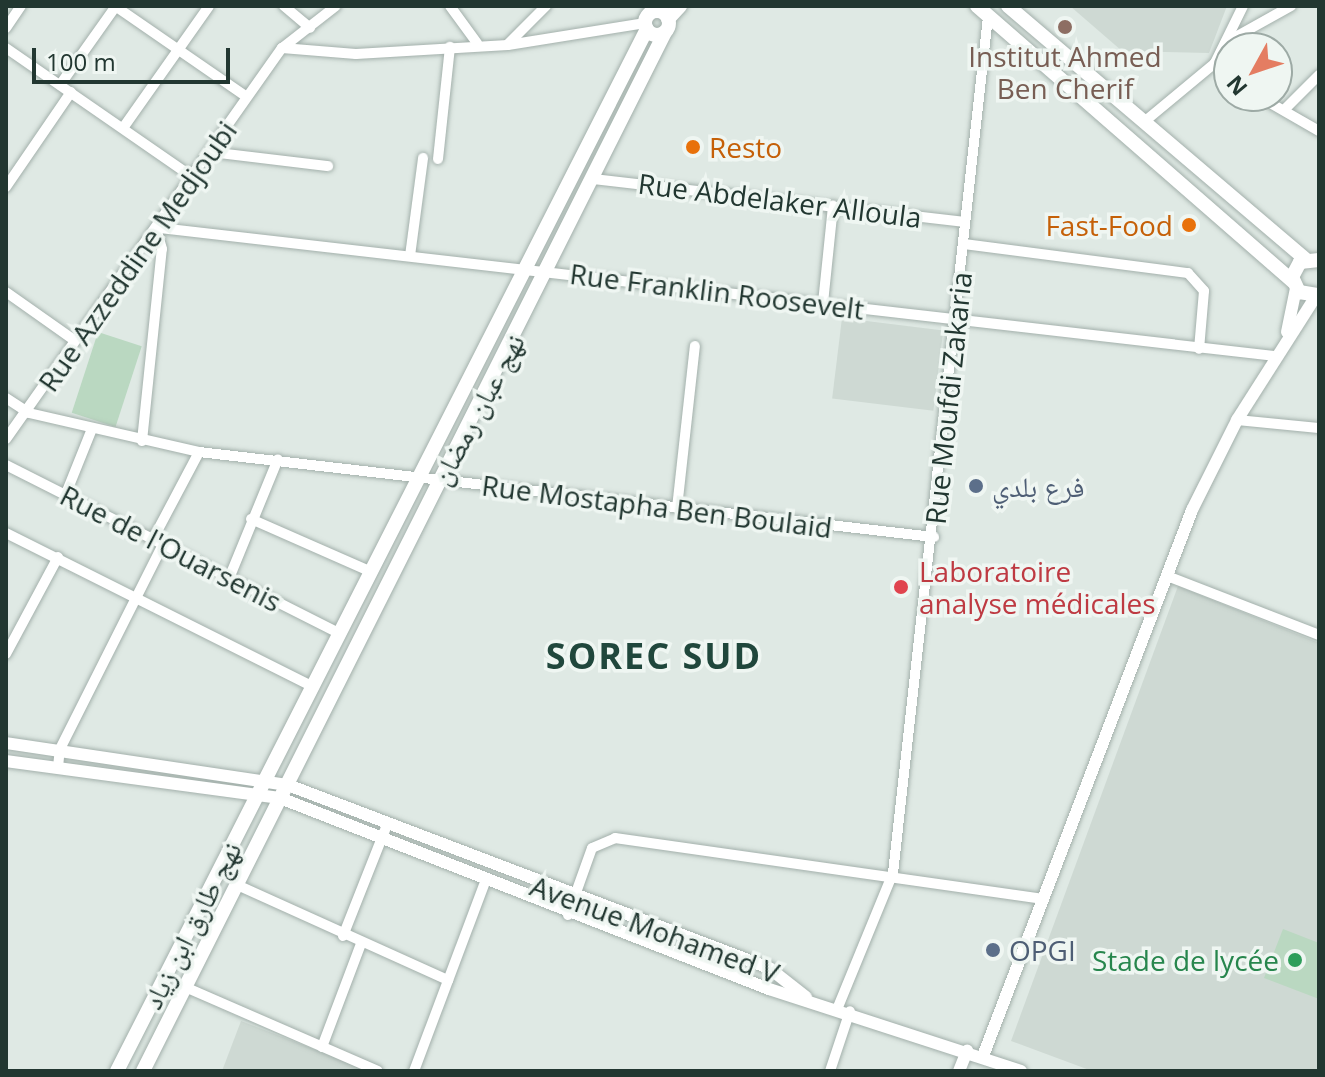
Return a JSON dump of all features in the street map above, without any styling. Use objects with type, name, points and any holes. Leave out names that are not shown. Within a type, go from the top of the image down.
[{"type":"main road","name":"نهج عبان رمضان","points":[[262,786],[413,478],[655,17],[680,6]]},
{"type":"main road","points":[[1008,6],[1144,122],[1315,257],[1294,285]]},
{"type":"main road","points":[[982,11],[1294,285],[1317,296]]},
{"type":"main road","name":"نهج عبان رمضان","points":[[284,791],[439,480],[550,271],[594,179],[655,17]]},
{"type":"main road","points":[[1010,35],[1026,21]]},
{"type":"main road","name":"نهج طارق ابن زياد","points":[[117,1071],[262,786]]},
{"type":"main road","name":"نهج طارق ابن زياد","points":[[145,1070],[284,791]]},
{"type":"street","points":[[6,28],[21,6]]},
{"type":"street","points":[[60,85],[116,6],[247,97]]},
{"type":"street","points":[[123,128],[209,6]]},
{"type":"street","points":[[284,6],[310,28]]},
{"type":"street","name":"Rue Azzeddine Medjoubi","points":[[6,439],[29,413],[74,340],[158,230],[282,48],[336,6]]},
{"type":"street","points":[[450,6],[477,43]]},
{"type":"street","points":[[508,45],[546,6]]},
{"type":"street","points":[[1233,32],[1243,6]]},
{"type":"street","points":[[1245,32],[1291,6]]},
{"type":"street","name":"Rue Moufdi Zakaria","points":[[830,1071],[844,1009],[893,873],[957,319],[982,11]]},
{"type":"street","points":[[282,48],[356,54],[477,43],[508,45],[655,17]]},
{"type":"street","points":[[438,159],[450,47]]},
{"type":"street","points":[[6,48],[192,177]]},
{"type":"street","points":[[1144,122],[1213,65]]},
{"type":"street","points":[[1293,101],[1319,75]]},
{"type":"street","points":[[6,187],[71,92]]},
{"type":"street","points":[[1292,112],[1319,131]]},
{"type":"street","points":[[210,152],[328,166]]},
{"type":"street","points":[[410,256],[423,158]]},
{"type":"street","name":"Rue Abdelaker Alloula","points":[[594,179],[965,222]]},
{"type":"street","points":[[823,303],[833,206]]},
{"type":"street","points":[[142,441],[162,249],[158,230]]},
{"type":"street","name":"Rue Franklin Roosevelt","points":[[158,230],[526,267],[1274,356]]},
{"type":"street","points":[[964,244],[1188,273],[1204,291],[1199,349]]},
{"type":"street","points":[[1286,335],[1294,285]]},
{"type":"street","points":[[6,292],[74,340]]},
{"type":"street","points":[[983,1056],[1167,576],[1237,420],[1286,335],[1317,296]]},
{"type":"street","points":[[677,508],[695,346]]},
{"type":"street","name":"Rue Mostapha Ben Boulaid","points":[[6,398],[29,413],[199,452],[934,537]]},
{"type":"street","points":[[1237,420],[1319,428]]},
{"type":"street","points":[[65,496],[92,429]]},
{"type":"street","points":[[58,767],[60,749],[135,596],[199,452]]},
{"type":"street","points":[[230,576],[278,459]]},
{"type":"street","name":"Rue de l'Ouarsenis","points":[[6,465],[337,632]]},
{"type":"street","points":[[251,519],[367,570]]},
{"type":"street","points":[[6,533],[310,685]]},
{"type":"street","points":[[7,649],[58,557]]},
{"type":"street","points":[[1167,576],[1319,635]]},
{"type":"street","points":[[6,743],[60,749],[284,791]]},
{"type":"street","points":[[6,761],[262,786]]},
{"type":"street","name":"Avenue Mohamed V","points":[[284,791],[387,825],[573,899],[769,968],[806,997]]},
{"type":"street","name":"Avenue Mohamed V","points":[[284,791],[381,839],[568,915],[806,997]]},
{"type":"street","points":[[343,936],[387,825]]},
{"type":"street","points":[[568,915],[592,848],[615,838],[893,873],[1042,899]]},
{"type":"street","points":[[414,1071],[485,882]]},
{"type":"street","points":[[235,884],[343,936],[448,980]]},
{"type":"street","points":[[322,1047],[361,944]]},
{"type":"street","points":[[185,987],[378,1071]]},
{"type":"street","points":[[806,997],[1021,1071]]},
{"type":"street","points":[[959,1071],[967,1051]]},
{"type":"shaded area","points":[[1070,6],[1227,6],[1217,32],[1213,32],[1209,53],[1122,51]]},
{"type":"shaded area","points":[[842,318],[943,330],[933,411],[832,398]]},
{"type":"shaded area","points":[[1178,586],[1319,643],[1319,1071],[1092,1071],[1011,1041]]},
{"type":"shaded area","points":[[241,1021],[370,1071],[222,1071]]},
{"type":"green space","points":[[98,332],[142,346],[115,427],[72,413]]},
{"type":"green space","name":"Stade de lycée","points":[[1283,929],[1319,943],[1319,999],[1264,978]]},
{"type":"place","name":"Institut Ahmed Ben Cherif","points":[[1065,27]]},
{"type":"place","name":"Resto","points":[[693,147]]},
{"type":"place","name":"Fast-Food","points":[[1189,225]]},
{"type":"place","name":"فرع بلدي","points":[[976,486]]},
{"type":"place","name":"Laboratoire analyse médicales","points":[[901,587]]},
{"type":"place","name":"OPGI","points":[[993,950]]},
{"type":"place","name":"Stade de lycée","points":[[1295,960]]},
{"type":"district","name":"SOREC SUD","points":[[654,656]]}]
